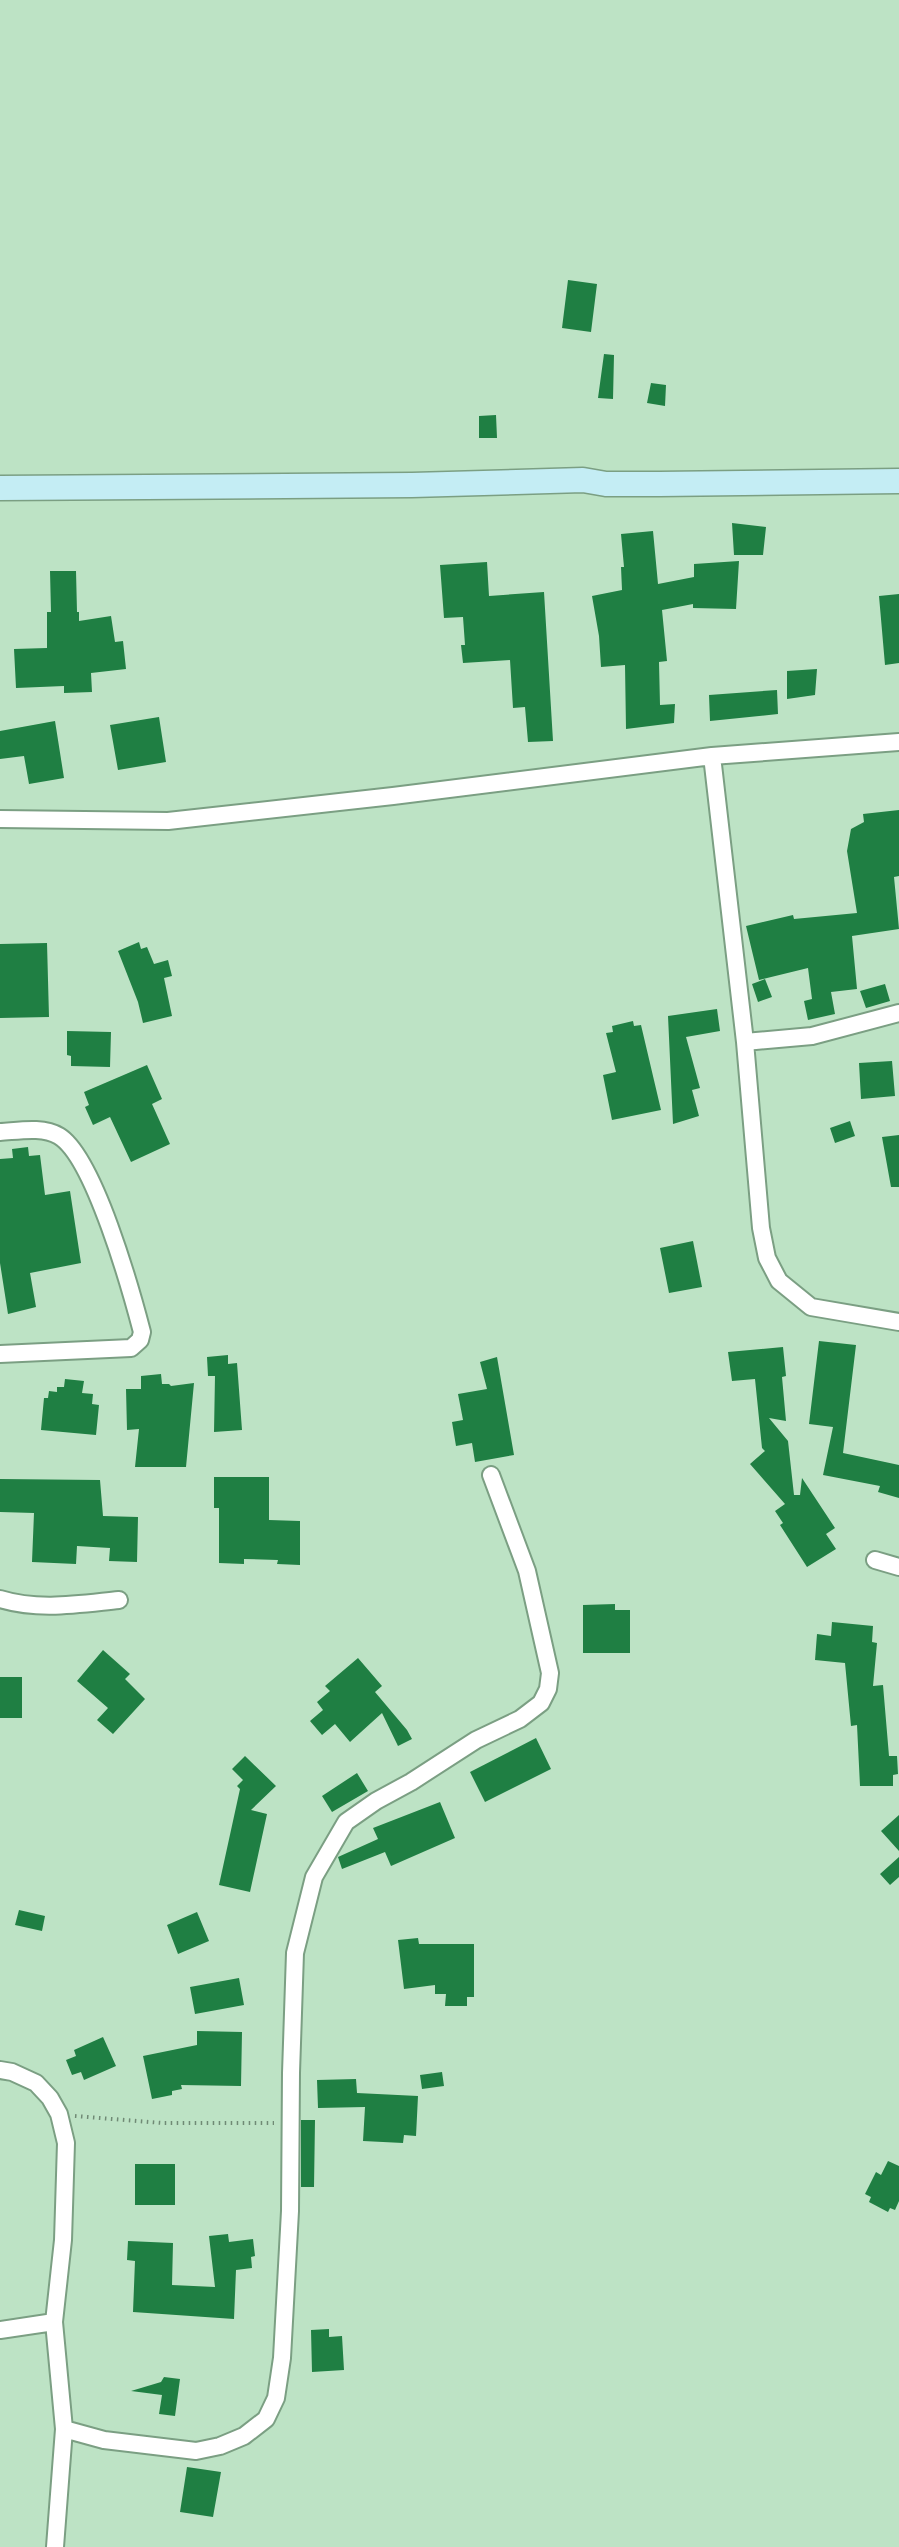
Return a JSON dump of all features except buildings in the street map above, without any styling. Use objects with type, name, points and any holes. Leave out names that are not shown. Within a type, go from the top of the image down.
[{"type":"main road","points":[[0,488],[412,485],[583,480],[606,484],[899,481]]},
{"type":"street","points":[[0,819],[168,821],[393,796],[712,756],[899,742]]},
{"type":"street","points":[[712,756],[745,1042],[761,1228],[772,1271],[778,1281],[811,1307],[899,1322]]},
{"type":"street","points":[[745,1042],[812,1036],[899,1013]]},
{"type":"street","points":[[0,1132],[45,1131],[58,1135],[75,1150],[121,1256],[142,1335],[131,1348],[0,1354]]},
{"type":"street","points":[[64,2428],[104,2440],[196,2451],[220,2446],[244,2436],[266,2419],[276,2398],[282,2358],[290,2211],[294,1953],[314,1877],[346,1822],[476,1740],[520,1719],[541,1703],[548,1689],[550,1673],[527,1571],[490,1475]]},
{"type":"street","points":[[875,1560],[899,1567]]},
{"type":"street","points":[[0,1599],[18,1604],[51,1606],[119,1600]]},
{"type":"street","points":[[0,2070],[12,2072],[36,2083],[50,2098],[59,2114],[66,2143],[63,2240],[54,2322],[64,2428],[55,2547]]},
{"type":"street","points":[[0,2330],[54,2322]]},
{"type":"path","points":[[59,2114],[162,2123],[290,2123]]}]
